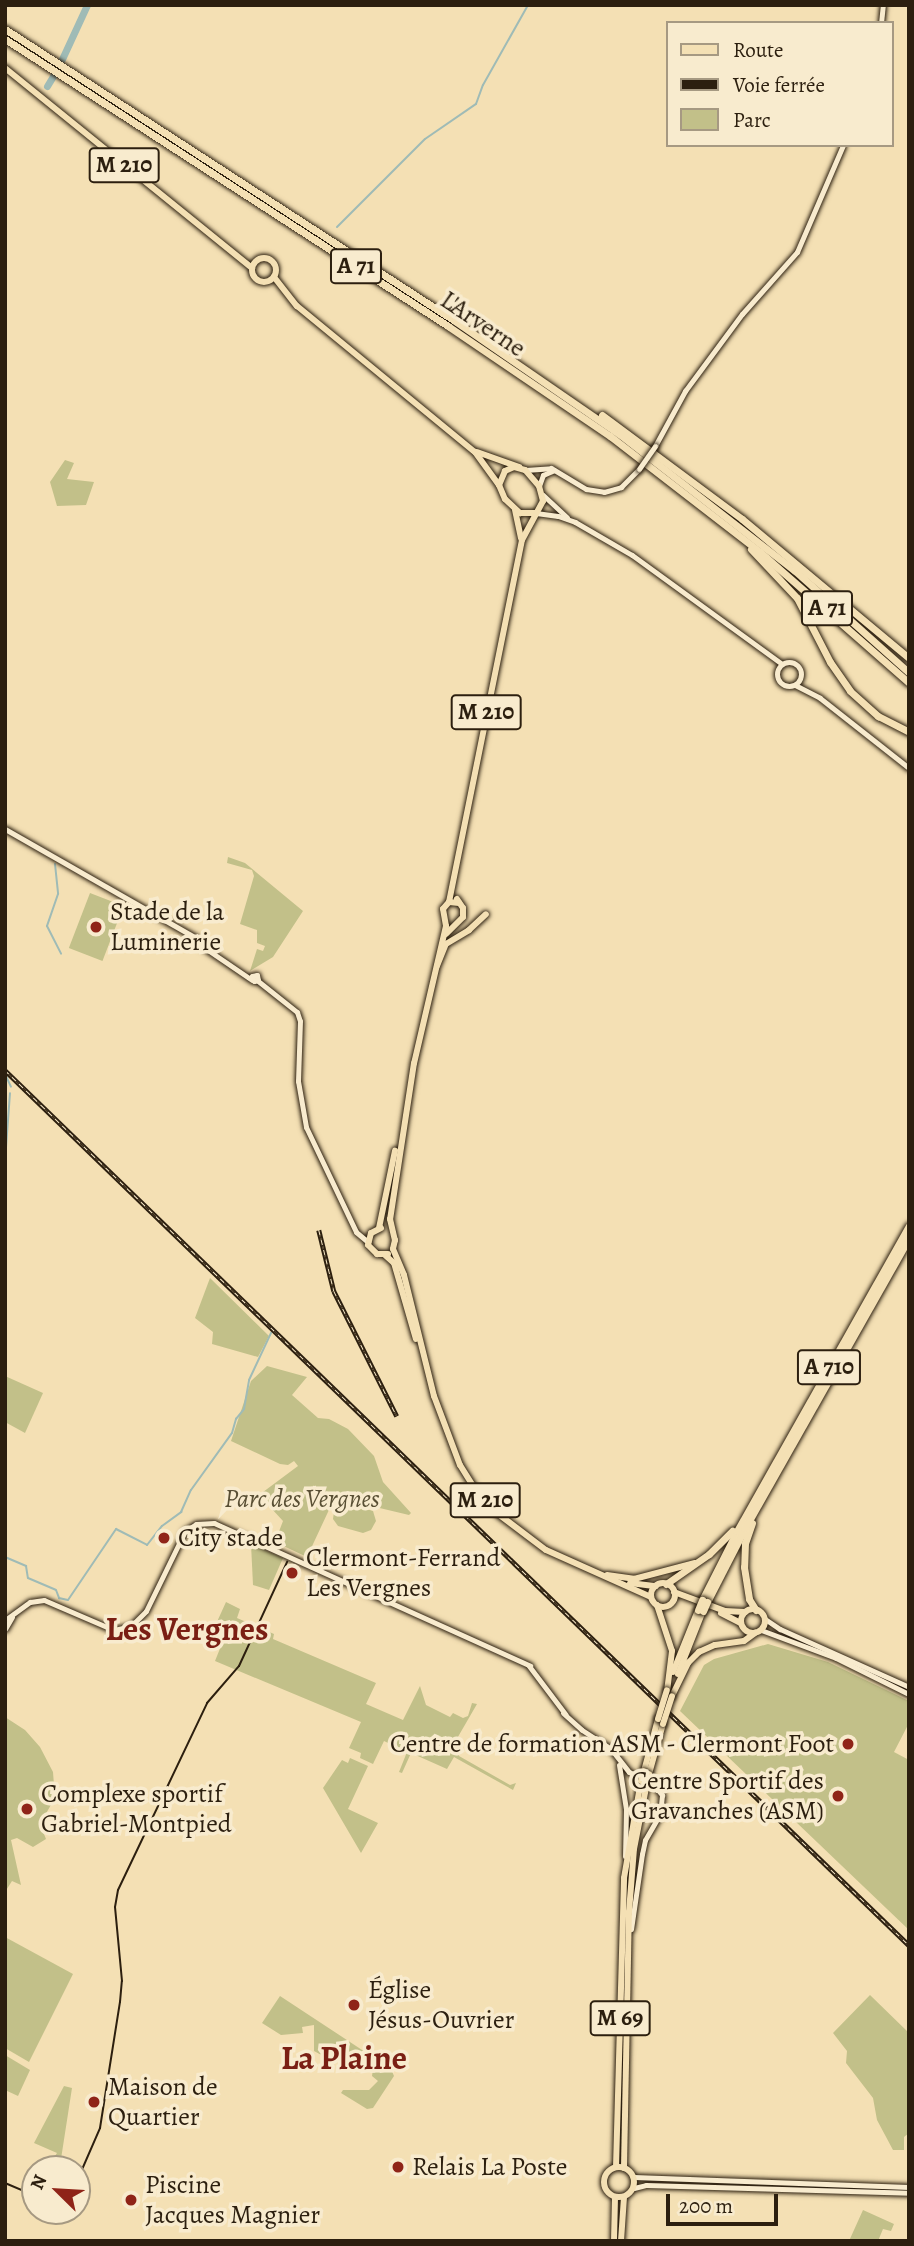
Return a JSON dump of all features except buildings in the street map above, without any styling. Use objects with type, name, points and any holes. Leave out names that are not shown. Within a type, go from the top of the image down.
[{"type":"highway","name":"L'Arverne","points":[[5,29],[574,402],[738,524],[909,673]]},
{"type":"highway","name":"L'Arverne","points":[[5,39],[528,380],[648,464],[743,537],[909,683]]},
{"type":"highway","points":[[574,402],[583,403],[629,433],[703,488],[909,656]]},
{"type":"highway","points":[[743,537],[797,598],[830,662],[850,691],[878,716],[909,732]]},
{"type":"highway","name":"A 710","points":[[705,1601],[750,1508],[909,1226]]},
{"type":"highway","name":"A 710","points":[[700,1610],[909,1238]]},
{"type":"highway","points":[[756,1610],[746,1590],[745,1543],[775,1475]]},
{"type":"highway","points":[[666,1584],[719,1547],[750,1508]]},
{"type":"main road","name":"M 210","points":[[5,67],[237,255],[253,265]]},
{"type":"main road","points":[[499,485],[505,471],[545,467],[557,470],[586,489],[604,492],[621,487],[639,469],[685,391],[742,314],[797,252],[842,147]]},
{"type":"main road","points":[[271,279],[276,270],[272,261],[265,258],[253,265],[256,280],[271,279],[475,452],[515,510],[558,516],[575,523],[663,576],[759,650],[782,664],[794,663],[800,668],[801,677],[820,698],[909,768]]},
{"type":"main road","points":[[475,452],[523,469],[539,486],[543,495],[575,523]]},
{"type":"main road","points":[[539,486],[545,473],[557,470]]},
{"type":"main road","points":[[536,513],[543,495]]},
{"type":"main road","name":"M 210","points":[[515,510],[522,540]]},
{"type":"main road","name":"M 210","points":[[449,902],[465,812],[522,540],[536,513]]},
{"type":"main road","points":[[759,650],[777,671],[780,683],[795,685],[820,698]]},
{"type":"main road","points":[[777,671],[782,664]]},
{"type":"main road","points":[[795,685],[801,677]]},
{"type":"main road","points":[[5,831],[199,941],[291,1005],[299,1017],[298,1081],[304,1120],[358,1235],[368,1242],[374,1253],[385,1255],[393,1249],[395,1240],[390,1219],[407,1102]]},
{"type":"main road","name":"M 210","points":[[454,885],[459,902]]},
{"type":"main road","points":[[355,1227],[360,1232],[371,1233],[380,1228],[432,974],[443,938],[443,909],[449,902],[459,902],[464,914],[443,938]]},
{"type":"main road","points":[[432,974],[446,944],[469,930],[486,914]]},
{"type":"main road","points":[[445,919],[454,923]]},
{"type":"main road","points":[[380,1228],[392,1233]]},
{"type":"main road","points":[[368,1242],[371,1233]]},
{"type":"main road","name":"M 210","points":[[393,1249],[404,1275],[428,1377]]},
{"type":"main road","name":"M 210","points":[[385,1255],[394,1263],[450,1445],[476,1491],[527,1538],[564,1560],[651,1597]]},
{"type":"main road","points":[[107,1627],[128,1624],[140,1614],[174,1541],[187,1525],[214,1520],[258,1538],[530,1666],[566,1715],[605,1746],[629,1772],[654,1784],[663,1798],[660,1814],[645,1840],[628,1960]]},
{"type":"main road","points":[[5,1619],[30,1602],[44,1600],[107,1627],[121,1629],[139,1620],[180,1538],[189,1528],[203,1523],[214,1523],[530,1666]]},
{"type":"main road","points":[[241,1535],[258,1538]]},
{"type":"main road","points":[[598,1574],[634,1579],[697,1562]]},
{"type":"main road","name":"M 210","points":[[598,1574],[638,1585],[656,1586]]},
{"type":"main road","points":[[669,1693],[672,1651],[657,1605],[651,1597],[656,1586],[666,1584],[674,1592],[726,1611],[756,1610],[780,1629],[909,1687]]},
{"type":"main road","points":[[672,1603],[674,1592]]},
{"type":"main road","points":[[657,1605],[665,1607],[672,1603],[687,1603],[741,1623],[748,1632],[758,1631],[835,1658],[909,1694]]},
{"type":"main road","name":"M 69","points":[[620,2167],[625,1870],[646,1772],[669,1693],[700,1610]]},
{"type":"main road","points":[[5,1629],[16,1612]]},
{"type":"main road","points":[[741,1623],[745,1612]]},
{"type":"main road","points":[[669,1693],[688,1663],[699,1652],[715,1645],[744,1641],[758,1631],[765,1619]]},
{"type":"main road","points":[[605,1746],[622,1771],[626,1823],[625,1870]]},
{"type":"main road","name":"M 69","points":[[620,2167],[634,1849],[644,1782]]},
{"type":"main road","points":[[620,2167],[634,2177],[700,2182],[909,2187]]},
{"type":"main road","name":"M 69","points":[[614,2241],[615,2197],[606,2190],[604,2182],[609,2171],[620,2167]]},
{"type":"main road","points":[[634,2177],[634,2188]]},
{"type":"main road","points":[[689,2186],[700,2182]]},
{"type":"main road","points":[[615,2197],[624,2197],[634,2188],[689,2186],[909,2193]]},
{"type":"main road","points":[[621,2241],[624,2197]]},
{"type":"green space","points":[[65,460],[74,463],[67,479],[94,482],[86,505],[57,506],[50,482]]},
{"type":"green space","points":[[228,857],[245,863],[303,911],[273,957],[250,971],[257,949],[263,951],[265,946],[257,943],[257,930],[240,924],[254,876],[252,870],[227,863]]},
{"type":"green space","name":"Stade de la Luminerie","points":[[90,893],[124,906],[102,961],[69,948]]},
{"type":"green space","points":[[210,1278],[269,1336],[258,1357],[212,1344],[213,1332],[195,1318]]},
{"type":"green space","name":"Parc des Vergnes","points":[[267,1366],[307,1377],[292,1395],[318,1418],[329,1419],[348,1429],[374,1456],[383,1482],[411,1513],[409,1515],[346,1500],[349,1491],[344,1497],[335,1497],[307,1557],[275,1542],[283,1521],[259,1495],[298,1466],[294,1461],[288,1465],[280,1464],[231,1441],[251,1381]]},
{"type":"green space","points":[[5,1376],[43,1393],[25,1433],[5,1422]]},
{"type":"green space","points":[[346,1503],[373,1511],[376,1521],[371,1530],[363,1533],[338,1526],[333,1519],[334,1512]]},
{"type":"green space","points":[[251,1544],[283,1558],[269,1590],[253,1585]]},
{"type":"green space","points":[[226,1602],[240,1609],[237,1618],[274,1634],[273,1639],[376,1683],[366,1704],[403,1720],[420,1686],[426,1705],[450,1717],[453,1713],[463,1718],[468,1716],[472,1703],[477,1704],[455,1742],[459,1756],[510,1785],[516,1783],[513,1790],[454,1757],[447,1769],[411,1753],[402,1773],[399,1772],[407,1752],[384,1741],[373,1764],[360,1758],[361,1753],[349,1748],[361,1722],[215,1661],[223,1641],[211,1635]]},
{"type":"green space","name":"Centre Sportif des Gravanches (ASM)","points":[[768,1644],[828,1662],[909,1701],[909,1723],[894,1752],[909,1760],[909,1930],[680,1711],[704,1665],[714,1659]]},
{"type":"green space","name":"Complexe sportif Gabriel-Montpied","points":[[5,1717],[25,1730],[40,1747],[53,1772],[54,1785],[52,1803],[40,1824],[46,1839],[33,1847],[17,1838],[11,1840],[21,1885],[12,1881],[5,1892]]},
{"type":"green space","points":[[350,1758],[368,1766],[348,1809],[378,1823],[361,1853],[323,1788],[342,1760],[348,1763]]},
{"type":"green space","points":[[5,1937],[73,1974],[29,2062],[5,2048]]},
{"type":"green space","points":[[870,1995],[909,2033],[909,2133],[904,2137],[904,2150],[893,2150],[877,2120],[873,2098],[846,2063],[847,2051],[833,2033]]},
{"type":"green space","points":[[280,1996],[391,2069],[394,2076],[373,2108],[367,2109],[341,2093],[343,2090],[369,2090],[378,2081],[372,2076],[373,2069],[367,2066],[364,2070],[334,2053],[325,2057],[314,2051],[314,2025],[302,2027],[303,2033],[281,2035],[262,2023]]},
{"type":"green space","points":[[5,2055],[30,2070],[18,2096],[5,2090]]},
{"type":"green space","points":[[64,2086],[72,2088],[62,2155],[56,2155],[57,2153],[34,2143]]},
{"type":"green space","points":[[863,2210],[894,2224],[891,2231],[883,2229],[878,2241],[849,2241]]},
{"type":"waterway","points":[[62,59],[87,5]]},
{"type":"waterway","points":[[337,227],[425,139],[476,104],[483,85],[528,5]]},
{"type":"waterway","points":[[47,86],[53,76]]},
{"type":"waterway","points":[[55,864],[58,894],[47,926],[61,954]]},
{"type":"waterway","points":[[5,1074],[11,1087]]},
{"type":"waterway","points":[[5,1161],[10,1093]]},
{"type":"waterway","points":[[5,1167],[5,1178]]},
{"type":"waterway","points":[[5,1194],[5,1207]]},
{"type":"waterway","points":[[5,1557],[26,1566],[28,1578],[56,1590],[59,1598],[68,1600],[116,1529],[147,1545],[162,1526],[181,1512],[191,1490],[232,1433],[236,1419],[244,1409],[249,1380],[271,1333]]},
{"type":"tram line","points":[[88,2155],[100,2128],[120,2002],[122,1981],[115,1907],[118,1890],[207,1703],[239,1666],[287,1562]]},
{"type":"tram line","points":[[5,2183],[21,2190]]},
{"type":"railway","points":[[5,1070],[909,1945]]},
{"type":"railway","points":[[319,1230],[334,1291],[397,1416]]},
{"type":"place","name":"Stade de la Luminerie","points":[[96,927]]},
{"type":"place","name":"City stade","points":[[164,1538]]},
{"type":"place","name":"Clermont-Ferrand Les Vergnes","points":[[292,1573]]},
{"type":"place","name":"Centre de formation ASM - Clermont Foot","points":[[848,1744]]},
{"type":"place","name":"Centre Sportif des Gravanches (ASM)","points":[[838,1796]]},
{"type":"place","name":"Complexe sportif Gabriel-Montpied","points":[[27,1809]]},
{"type":"place","name":"Église Jésus-Ouvrier","points":[[354,2005]]},
{"type":"place","name":"Maison de Quartier","points":[[94,2102]]},
{"type":"place","name":"Relais La Poste","points":[[398,2167]]},
{"type":"place","name":"Piscine Jacques Magnier","points":[[131,2200]]},
{"type":"district","name":"Les Vergnes","points":[[187,1629]]},
{"type":"district","name":"La Plaine","points":[[344,2058]]}]
